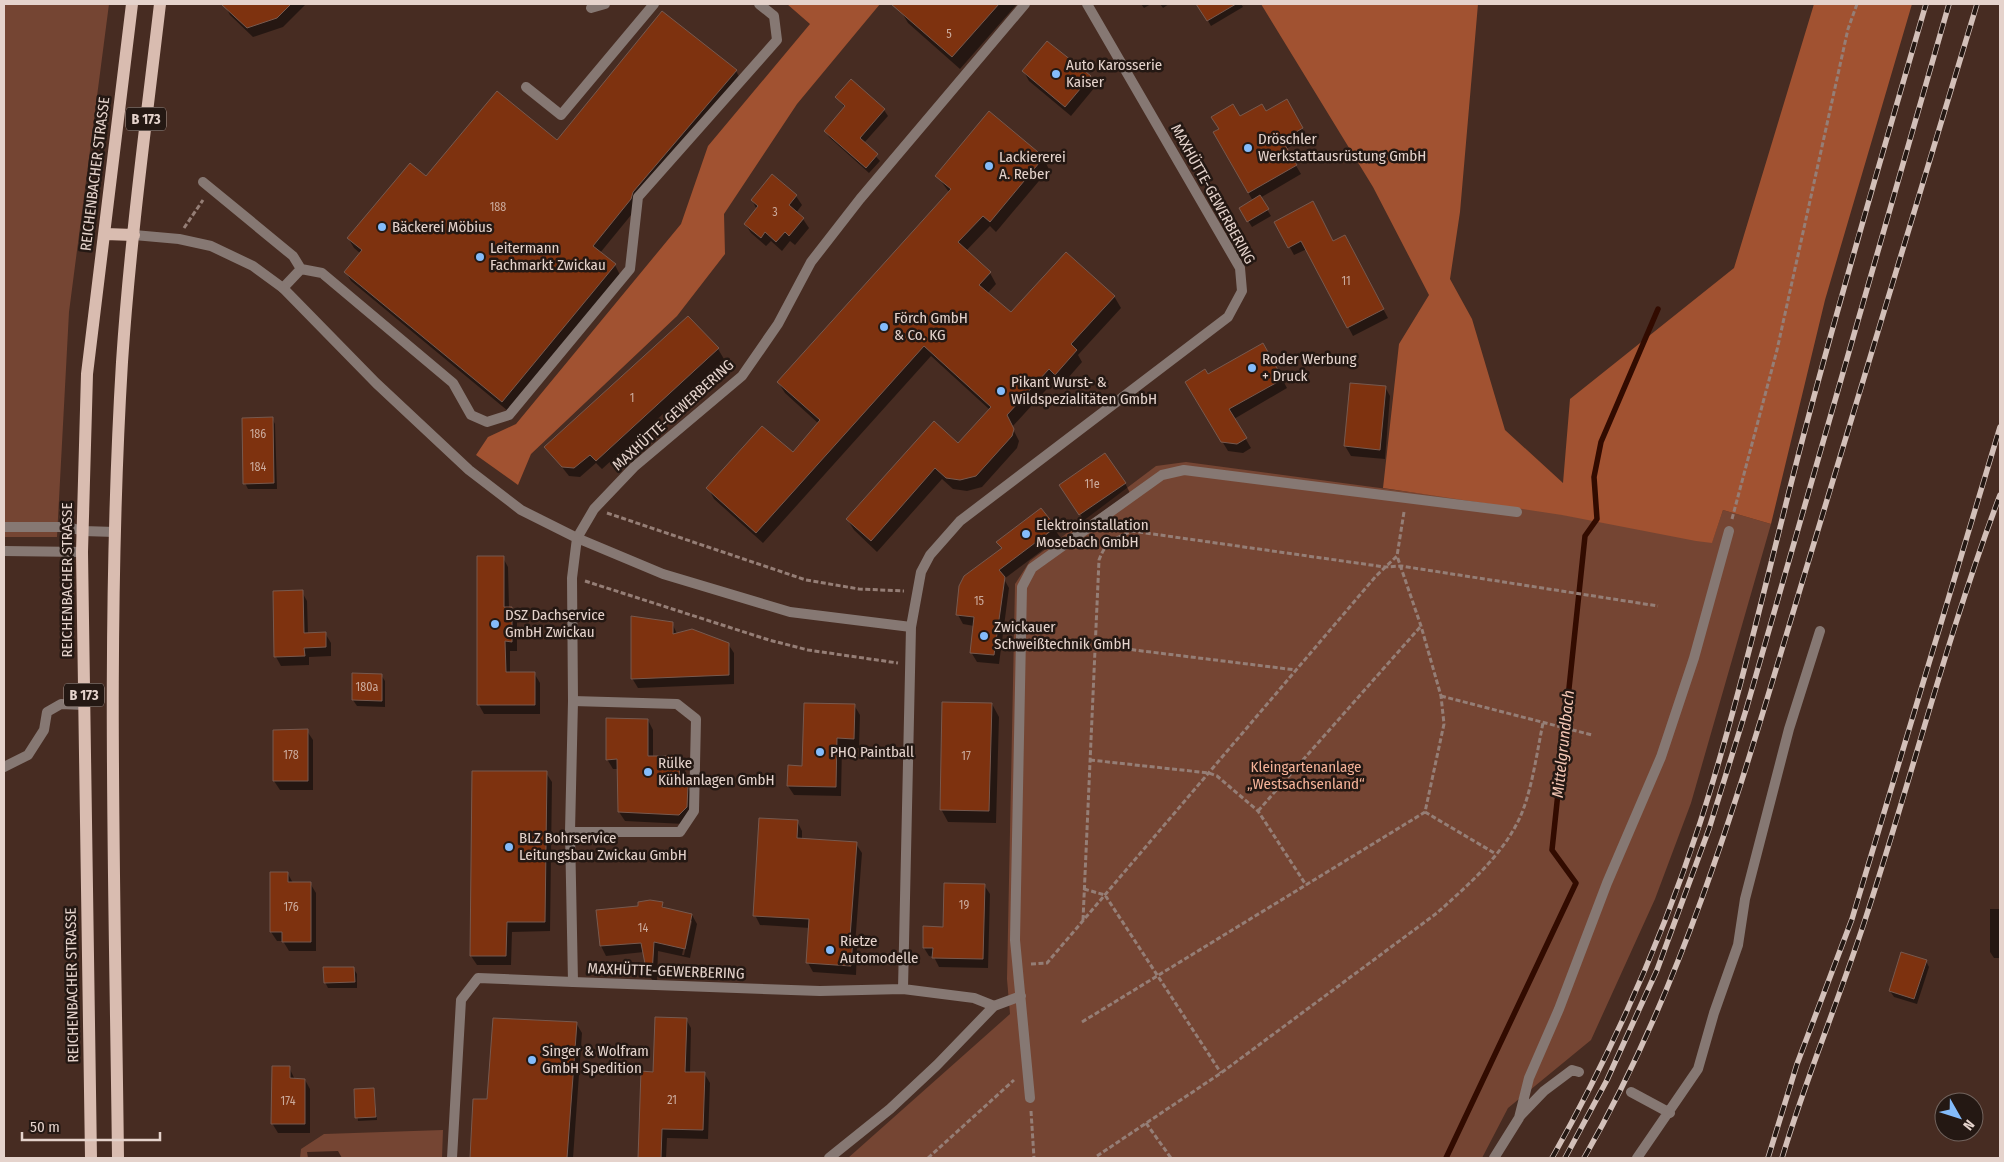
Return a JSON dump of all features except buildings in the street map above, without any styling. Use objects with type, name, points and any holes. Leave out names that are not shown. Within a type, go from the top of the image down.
[{"type":"main road","name":"REICHENBACHER STRASSE","points":[[91,1158],[82,552],[87,374],[132,4]]},
{"type":"main road","name":"B 173","points":[[118,1158],[114,769],[115,532],[122,365],[134,235],[160,4]]},
{"type":"main road","points":[[105,234],[134,235]]},
{"type":"street","points":[[591,8],[605,4]]},
{"type":"street","points":[[526,87],[561,115],[654,4]]},
{"type":"street","points":[[207,186],[293,256],[301,269],[322,273],[453,383],[471,415],[487,422],[509,415],[630,269],[638,197],[777,40],[774,16],[759,4]]},
{"type":"street","name":"MAXHÜTTE-GEWERBERING","points":[[994,1006],[974,998],[902,989],[810,991],[573,982],[570,832],[573,700],[572,578],[577,538],[594,509],[634,468],[742,376],[778,324],[811,262],[860,199],[1025,4]]},
{"type":"street","name":"MAXHÜTTE-GEWERBERING","points":[[902,989],[911,627],[921,572],[930,555],[960,521],[1228,317],[1242,291],[1240,268],[1087,4]]},
{"type":"street","points":[[134,235],[179,239],[211,246],[253,266],[283,288],[376,383],[469,470],[520,510],[577,538],[663,574],[790,612],[911,627]]},
{"type":"street","points":[[283,288],[301,269]]},
{"type":"street","points":[[1030,1098],[1015,940],[1022,587],[1032,568],[1162,475],[1184,470],[1518,512]]},
{"type":"street","points":[[4,527],[68,528],[83,531],[115,532]]},
{"type":"street","points":[[1519,1118],[1528,1078],[1559,1009],[1607,882],[1667,740],[1694,658],[1729,531]]},
{"type":"street","points":[[4,551],[82,552]]},
{"type":"street","points":[[1637,1158],[1670,1113],[1698,1069],[1714,1014],[1738,945],[1745,898],[1789,729],[1820,631]]},
{"type":"street","points":[[570,832],[680,832],[694,811],[696,719],[677,704],[573,700]]},
{"type":"street","points":[[4,767],[28,755],[44,730],[47,712],[61,704],[84,705]]},
{"type":"street","points":[[452,1158],[461,1000],[478,978],[573,982]]},
{"type":"street","points":[[829,1158],[890,1109],[994,1006],[1021,996]]},
{"type":"street","points":[[1494,1158],[1519,1118],[1544,1091],[1572,1070],[1579,1072]]},
{"type":"street","points":[[1631,1092],[1670,1113]]},
{"type":"path","points":[[1729,531],[1777,350],[1848,29],[1857,4]]},
{"type":"path","points":[[179,239],[207,186]]},
{"type":"path","points":[[1082,1022],[1425,812],[1444,724],[1440,696],[1421,626],[1397,556],[1406,499]]},
{"type":"path","points":[[594,509],[806,580],[859,589],[918,591]]},
{"type":"path","points":[[1083,920],[1094,644],[1099,560],[1104,546],[1132,531],[1385,567],[1401,566],[1658,606]]},
{"type":"path","points":[[1019,972],[1028,964],[1047,963],[1296,670],[1385,567],[1397,556]]},
{"type":"path","points":[[572,578],[632,595],[769,640],[808,650],[887,660],[910,666]]},
{"type":"path","points":[[1258,811],[1421,626]]},
{"type":"path","points":[[1094,644],[1296,670]]},
{"type":"path","points":[[1440,696],[1592,735]]},
{"type":"path","points":[[1097,1156],[1221,1073],[1437,913],[1496,854],[1508,838],[1523,810],[1543,723]]},
{"type":"path","points":[[1090,760],[1209,773],[1217,776],[1258,811],[1306,885]]},
{"type":"path","points":[[1425,812],[1496,854]]},
{"type":"path","points":[[1084,889],[1105,895],[1221,1073]]},
{"type":"path","points":[[928,1158],[1028,1070]]},
{"type":"path","points":[[1030,1098],[1034,1158]]},
{"type":"path","points":[[1146,1123],[1171,1158]]},
{"type":"green space","points":[[4,4],[109,4],[69,312],[57,537],[4,537]]},
{"type":"green space","name":"Kleingartenanlage „Westsachsenland“","points":[[1186,462],[1522,507],[1712,542],[1723,510],[1771,524],[1691,803],[1655,899],[1591,1040],[1508,1108],[1482,1158],[848,1158],[1010,1014],[1007,979],[1015,584],[1030,561],[1156,466]]},
{"type":"green space","points":[[443,1130],[442,1158],[300,1158],[301,1149],[324,1134]]},
{"type":"shaded area","points":[[787,4],[880,4],[797,104],[724,214],[725,254],[677,316],[531,454],[518,485],[476,455],[488,437],[516,424],[681,224],[708,146],[810,24]]},
{"type":"shaded area","points":[[1261,4],[1478,4],[1460,212],[1450,279],[1472,319],[1505,430],[1563,483],[1570,399],[1734,268],[1814,4],[1912,4],[1825,300],[1771,524],[1723,510],[1712,543],[1562,515],[1383,488],[1399,344],[1429,295],[1373,187]]},
{"type":"waterway","name":"Mittelgrundbach","points":[[1446,1158],[1576,883],[1552,850],[1585,536],[1597,519],[1594,477],[1601,442],[1658,309]]},
{"type":"railway","points":[[1552,1158],[1595,1077],[1634,994],[1669,909],[1700,823],[1741,682],[1831,334],[1926,4]]},
{"type":"railway","points":[[1565,1158],[1607,1080],[1657,970],[1709,829],[1746,710],[1949,4]]},
{"type":"railway","points":[[1584,1158],[1620,1090],[1653,1021],[1682,950],[1734,806],[1977,4]]},
{"type":"railway","points":[[1768,1158],[1797,1064],[1852,919],[2000,427]]},
{"type":"railway","points":[[1782,1158],[1864,923],[1963,601],[2000,495]]},
{"type":"place","name":"Auto Karosserie Kaiser","points":[[1056,74]]},
{"type":"place","name":"Dröschler Werkstattausrüstung GmbH","points":[[1248,148]]},
{"type":"place","name":"Lackiererei A. Reber","points":[[989,166]]},
{"type":"place","name":"Bäckerei Möbius","points":[[382,227]]},
{"type":"place","name":"Leitermann Fachmarkt Zwickau","points":[[480,257]]},
{"type":"place","name":"Förch GmbH & Co. KG","points":[[884,327]]},
{"type":"place","name":"Roder Werbung + Druck","points":[[1252,368]]},
{"type":"place","name":"Pikant Wurst- & Wildspezialitäten GmbH","points":[[1001,391]]},
{"type":"place","name":"Elektroinstallation Mosebach GmbH","points":[[1026,534]]},
{"type":"place","name":"DSZ Dachservice GmbH Zwickau","points":[[495,624]]},
{"type":"place","name":"Zwickauer Schweißtechnik GmbH","points":[[984,636]]},
{"type":"place","name":"PHQ Paintball","points":[[820,752]]},
{"type":"place","name":"Rülke Kühlanlagen GmbH","points":[[648,772]]},
{"type":"place","name":"BLZ Bohrservice Leitungsbau Zwickau GmbH","points":[[509,847]]},
{"type":"place","name":"Rietze Automodelle","points":[[830,950]]},
{"type":"place","name":"Singer & Wolfram GmbH Spedition","points":[[532,1060]]}]
